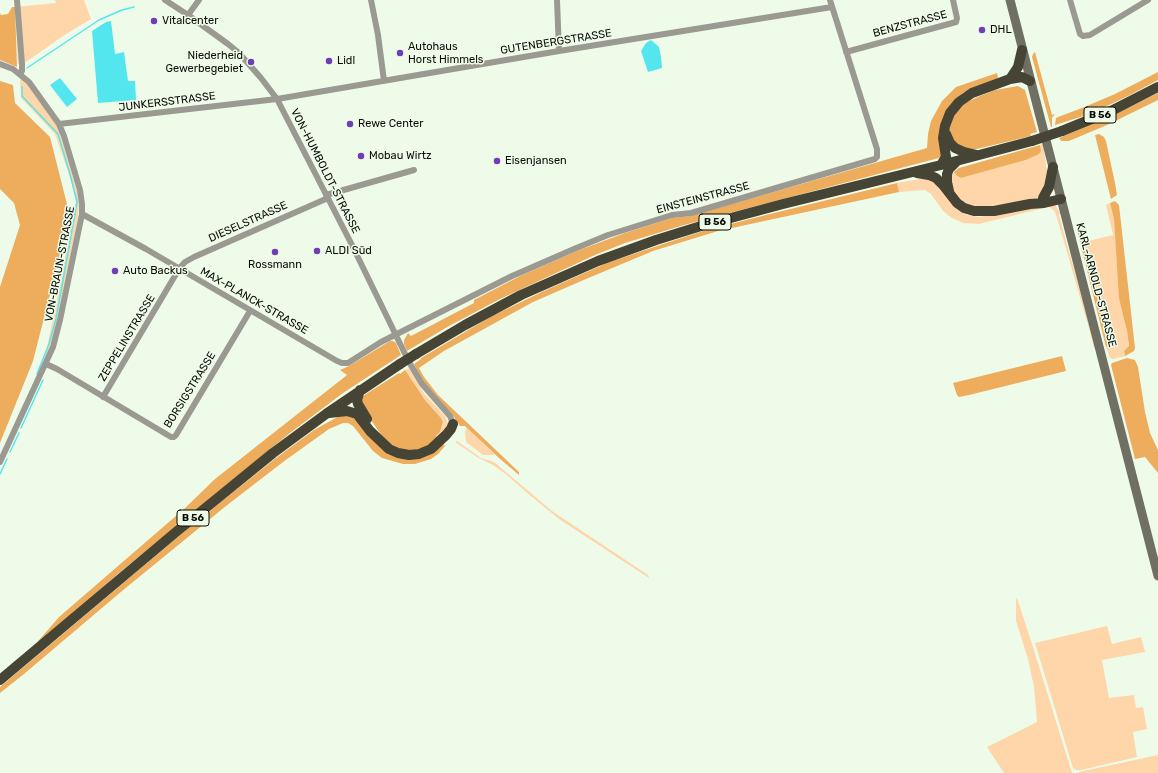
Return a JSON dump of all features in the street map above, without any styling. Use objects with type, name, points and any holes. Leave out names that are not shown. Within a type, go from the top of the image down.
[{"type":"highway","points":[[1010,79],[1018,67],[1022,50]]},
{"type":"highway","points":[[941,166],[946,156],[943,138],[945,126],[950,113],[959,102],[972,93],[1010,79],[1022,77],[1030,81]]},
{"type":"highway","points":[[992,86],[1030,81]]},
{"type":"highway","name":"B 56","points":[[0,680],[176,532],[268,458],[326,414],[416,354],[465,325],[521,295],[598,261],[656,240],[731,218],[941,166],[1032,141],[1062,131],[1110,111],[1158,87]]},
{"type":"highway","points":[[945,126],[948,139],[952,146],[964,152],[978,155]]},
{"type":"highway","points":[[951,196],[946,177],[949,169],[958,161]]},
{"type":"highway","points":[[1043,198],[1049,187],[1053,167]]},
{"type":"highway","name":"B 56","points":[[914,172],[936,178],[957,203],[964,208],[977,212],[994,211],[1030,204],[1053,202],[1061,199]]},
{"type":"highway","name":"B 56","points":[[1030,204],[1052,196],[1061,199]]},
{"type":"highway","points":[[360,390],[357,400],[358,404],[382,442]]},
{"type":"highway","points":[[326,414],[347,411],[357,414],[370,431],[390,449],[398,453],[409,455],[419,454],[431,449],[449,432],[453,424]]},
{"type":"main road","name":"KARL-ARNOLD-STRASSE","points":[[1010,0],[1158,576]]},
{"type":"street","points":[[17,0],[22,71],[20,74]]},
{"type":"street","name":"VON-HUMBOLDT-STRASSE","points":[[165,0],[239,53],[277,99],[409,362],[422,384],[450,416],[453,424]]},
{"type":"street","points":[[188,16],[198,0]]},
{"type":"street","points":[[371,0],[384,81]]},
{"type":"street","points":[[557,0],[559,51]]},
{"type":"street","name":"BENZSTRASSE","points":[[846,52],[956,22],[957,18],[952,0]]},
{"type":"street","points":[[1070,0],[1080,34],[1083,36],[1090,35],[1148,0]]},
{"type":"street","name":"GUTENBERGSTRASSE","points":[[277,99],[831,3]]},
{"type":"street","name":"EINSTEINSTRASSE","points":[[396,335],[512,276],[608,235],[672,216],[698,211],[875,159],[877,157],[877,149],[831,3]]},
{"type":"street","name":"VON-BRAUN-STRASSE","points":[[0,64],[13,69],[29,82],[59,124],[80,190],[82,204],[82,214],[53,347],[0,462]]},
{"type":"street","name":"JUNKERSSTRASSE","points":[[59,124],[277,99]]},
{"type":"street","name":"DIESELSTRASSE","points":[[179,269],[185,262],[194,257],[327,197],[414,170]]},
{"type":"street","name":"MAX-PLANCK-STRASSE","points":[[82,214],[102,224],[342,363],[348,363],[381,342],[396,335]]},
{"type":"street","name":"ZEPPELINSTRASSE","points":[[103,397],[179,269]]},
{"type":"street","name":"BORSIGSTRASSE","points":[[46,364],[57,369],[171,437],[176,435],[250,311]]},
{"type":"shaded area","points":[[55,0],[84,0],[91,19],[66,34],[26,62],[18,64],[15,7],[56,3]]},
{"type":"shaded area","points":[[12,7],[15,7],[17,67],[0,60],[0,13],[1,15],[8,14]]},
{"type":"shaded area","points":[[1035,52],[1052,115],[1055,114],[1052,118],[1052,127],[1032,57]]},
{"type":"shaded area","points":[[1158,72],[1158,80],[1128,96],[1090,114],[1055,125],[1056,118],[1115,94]]},
{"type":"shaded area","points":[[997,73],[997,79],[963,93],[948,108],[942,156],[939,158],[684,225],[625,243],[595,255],[500,299],[449,326],[407,351],[404,340],[408,333],[411,336],[474,303],[474,300],[522,275],[577,251],[625,233],[672,218],[690,216],[927,148],[931,121],[942,101],[956,87]]},
{"type":"shaded area","points":[[20,78],[27,84],[56,124],[61,134],[79,198],[78,217],[54,335],[44,361],[76,201],[72,183],[55,134],[21,98]]},
{"type":"shaded area","points":[[0,81],[13,85],[15,103],[50,137],[70,216],[33,361],[0,443],[0,287],[20,225],[14,203],[0,189]]},
{"type":"shaded area","points":[[1018,86],[1025,90],[1037,132],[1030,134],[1031,136],[972,150],[957,147],[949,133],[949,127],[952,119],[961,106],[995,90]]},
{"type":"shaded area","points":[[1158,93],[1158,100],[1107,125],[1069,141],[1061,141],[1059,138],[1115,114]]},
{"type":"shaded area","points":[[1099,134],[1104,137],[1106,141],[1115,183],[1117,195],[1111,199],[1095,135]]},
{"type":"shaded area","points":[[1043,144],[1048,178],[1041,196],[1033,200],[979,208],[966,205],[955,195],[950,182],[950,178],[954,172],[961,178],[1026,160],[1039,153],[1041,151],[1040,145]]},
{"type":"shaded area","points":[[1040,145],[1041,151],[1039,154],[1026,160],[961,178],[954,172],[959,168]]},
{"type":"shaded area","points":[[925,178],[934,180],[956,209],[967,215],[979,217],[1054,205],[1056,206],[1060,213],[1059,215],[1068,248],[1097,347],[1094,348],[1057,218],[1055,212],[1051,208],[1048,207],[979,224],[963,223],[952,218],[943,211],[931,194],[925,190],[899,192],[897,183]]},
{"type":"shaded area","points":[[897,183],[899,192],[718,231],[653,251],[533,302],[444,351],[419,368],[438,395],[519,472],[519,475],[465,426],[460,426],[452,414],[442,405],[423,382],[414,364],[421,358],[492,316],[607,263],[703,231]]},
{"type":"shaded area","points":[[1115,201],[1119,205],[1135,348],[1134,351],[1125,356],[1124,351],[1129,346],[1119,298],[1114,219],[1110,203]]},
{"type":"shaded area","points":[[1110,203],[1114,219],[1117,259],[1129,347],[1124,351],[1125,356],[1113,359],[1110,358],[1106,347],[1108,346],[1084,242],[1113,235],[1106,205]]},
{"type":"shaded area","points":[[1079,228],[1098,301],[1108,346],[1106,347],[1077,230]]},
{"type":"shaded area","points":[[390,341],[396,343],[401,355],[343,393],[290,433],[119,573],[33,647],[59,617],[184,509],[215,479],[347,375],[340,370]]},
{"type":"shaded area","points":[[1062,356],[1066,371],[959,397],[953,383]]},
{"type":"shaded area","points":[[1127,358],[1135,360],[1138,367],[1150,433],[1158,450],[1158,473],[1145,457],[1135,459],[1111,365],[1112,363]]},
{"type":"shaded area","points":[[409,368],[423,392],[446,417],[448,424],[447,428],[438,439],[436,436],[440,432],[443,422],[425,400],[405,370]]},
{"type":"shaded area","points":[[405,370],[425,400],[443,422],[440,432],[436,436],[438,439],[422,448],[409,451],[396,448],[384,439],[362,407],[361,399],[363,396]]},
{"type":"shaded area","points":[[341,415],[354,416],[394,456],[443,444],[445,446],[431,459],[415,464],[403,464],[382,458],[373,451],[353,426],[348,423],[343,423],[329,429],[226,506],[0,693],[0,687],[192,525],[276,458],[314,430]]},
{"type":"shaded area","points":[[466,427],[495,455],[483,455],[466,442]]},
{"type":"shaded area","points":[[457,441],[481,458],[494,462],[552,511],[648,575],[649,578],[559,519],[507,475],[455,442]]},
{"type":"shaded area","points":[[1017,598],[1072,773],[1004,773],[987,747],[1037,722],[1034,687],[1028,659],[1016,621]]},
{"type":"shaded area","points":[[1107,626],[1112,644],[1141,637],[1145,652],[1102,660],[1109,698],[1134,695],[1136,708],[1143,707],[1147,729],[1133,732],[1137,757],[1076,770],[1073,768],[1035,643]]},
{"type":"shaded area","points":[[1158,755],[1158,773],[1079,773],[1079,772]]},
{"type":"water","points":[[111,21],[115,54],[124,52],[128,81],[135,81],[136,100],[98,103],[92,31],[106,22]]},
{"type":"water","points":[[651,40],[659,47],[662,68],[648,72],[641,51],[646,43]]},
{"type":"water","points":[[60,78],[77,99],[67,107],[50,85]]},
{"type":"waterway","points":[[27,68],[99,20],[122,10],[134,7]]},
{"type":"waterway","points":[[22,87],[22,96],[58,134],[77,202],[56,319],[49,344],[37,374]]},
{"type":"waterway","points":[[21,428],[43,380]]},
{"type":"waterway","points":[[10,452],[19,433]]},
{"type":"waterway","points":[[0,474],[7,459]]},
{"type":"place","name":"Vitalcenter","points":[[154,21]]},
{"type":"place","name":"DHL","points":[[982,30]]},
{"type":"place","name":"Autohaus Horst Himmels","points":[[400,53]]},
{"type":"place","name":"Lidl","points":[[329,61]]},
{"type":"place","name":"Niederheid Gewerbegebiet","points":[[251,62]]},
{"type":"place","name":"Rewe Center","points":[[350,124]]},
{"type":"place","name":"Mobau Wirtz","points":[[361,156]]},
{"type":"place","name":"Eisenjansen","points":[[497,161]]},
{"type":"place","name":"ALDI Süd","points":[[317,251]]},
{"type":"place","name":"Rossmann","points":[[275,252]]},
{"type":"place","name":"Auto Backus","points":[[115,271]]}]
